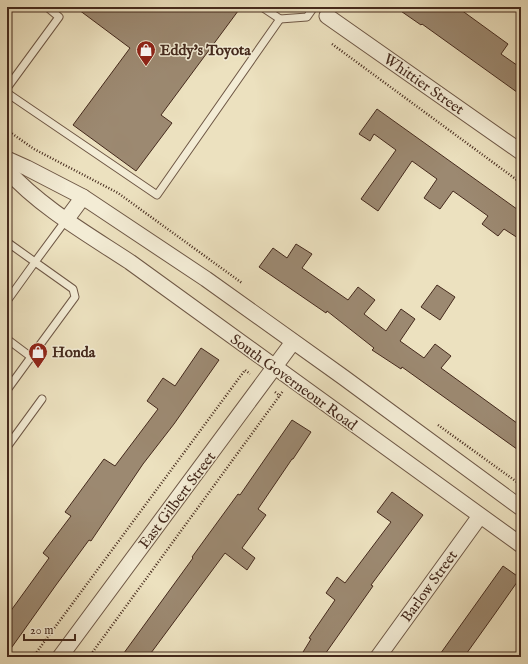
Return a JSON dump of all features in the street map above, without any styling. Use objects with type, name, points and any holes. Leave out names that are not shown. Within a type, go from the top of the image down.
[{"type":"street","name":"Whittier Street","points":[[327,16],[521,152]]},
{"type":"street","points":[[7,159],[83,197],[206,279],[521,508]]},
{"type":"street","name":"South Governeour Road","points":[[7,170],[19,183],[66,220],[130,262],[521,545]]},
{"type":"street","points":[[66,220],[83,197]]},
{"type":"street","name":"East Gilbert Street","points":[[60,657],[293,342]]},
{"type":"street","name":"Barlow Street","points":[[378,657],[480,516]]},
{"type":"lane","points":[[7,88],[59,17],[47,7]]},
{"type":"lane","points":[[262,7],[280,19],[307,18],[314,7]]},
{"type":"lane","points":[[7,93],[157,195],[280,19]]},
{"type":"lane","points":[[7,301],[66,220]]},
{"type":"lane","points":[[7,242],[72,289],[75,297],[7,390]]},
{"type":"lane","points":[[7,339],[31,357]]},
{"type":"lane","points":[[7,447],[42,399]]},
{"type":"path","points":[[332,44],[521,183]]},
{"type":"path","points":[[33,657],[245,370],[280,396]]},
{"type":"path","points":[[88,657],[291,380]]},
{"type":"building","points":[[75,7],[241,7],[161,115],[172,123],[136,171],[73,125],[130,48]]},
{"type":"building","points":[[395,7],[457,7],[508,44],[501,54],[521,68],[521,95],[422,24],[421,25]]},
{"type":"building","points":[[377,109],[521,212],[521,240],[504,229],[498,236],[482,224],[488,216],[453,191],[440,209],[424,198],[437,179],[412,161],[378,211],[361,199],[396,150],[374,134],[370,141],[359,134]]},
{"type":"building","points":[[296,244],[312,254],[302,268],[348,300],[358,287],[375,300],[364,314],[386,331],[401,309],[415,319],[400,341],[424,358],[435,344],[451,356],[441,368],[521,426],[521,452],[402,367],[401,369],[372,350],[374,348],[327,311],[326,313],[259,267],[273,248],[287,258]]},
{"type":"building","points":[[437,285],[455,297],[440,320],[421,307]]},
{"type":"building","points":[[201,348],[219,360],[174,424],[143,464],[91,541],[89,540],[7,654],[7,616],[49,558],[43,553],[71,516],[65,512],[104,459],[115,466],[158,409],[147,401],[163,378],[175,386]]},
{"type":"building","points":[[292,420],[311,432],[258,509],[266,515],[242,548],[255,558],[247,570],[225,553],[148,657],[121,657],[238,494],[240,495]]},
{"type":"building","points":[[392,492],[423,515],[371,585],[373,586],[323,657],[300,657],[311,639],[309,638],[335,600],[326,593],[337,577],[345,583],[391,522],[377,512]]},
{"type":"building","points":[[503,566],[520,578],[464,657],[438,657]]},
{"type":"place","name":"Eddy's Toyota","points":[[146,67]]},
{"type":"place","name":"Honda","points":[[38,369]]}]
